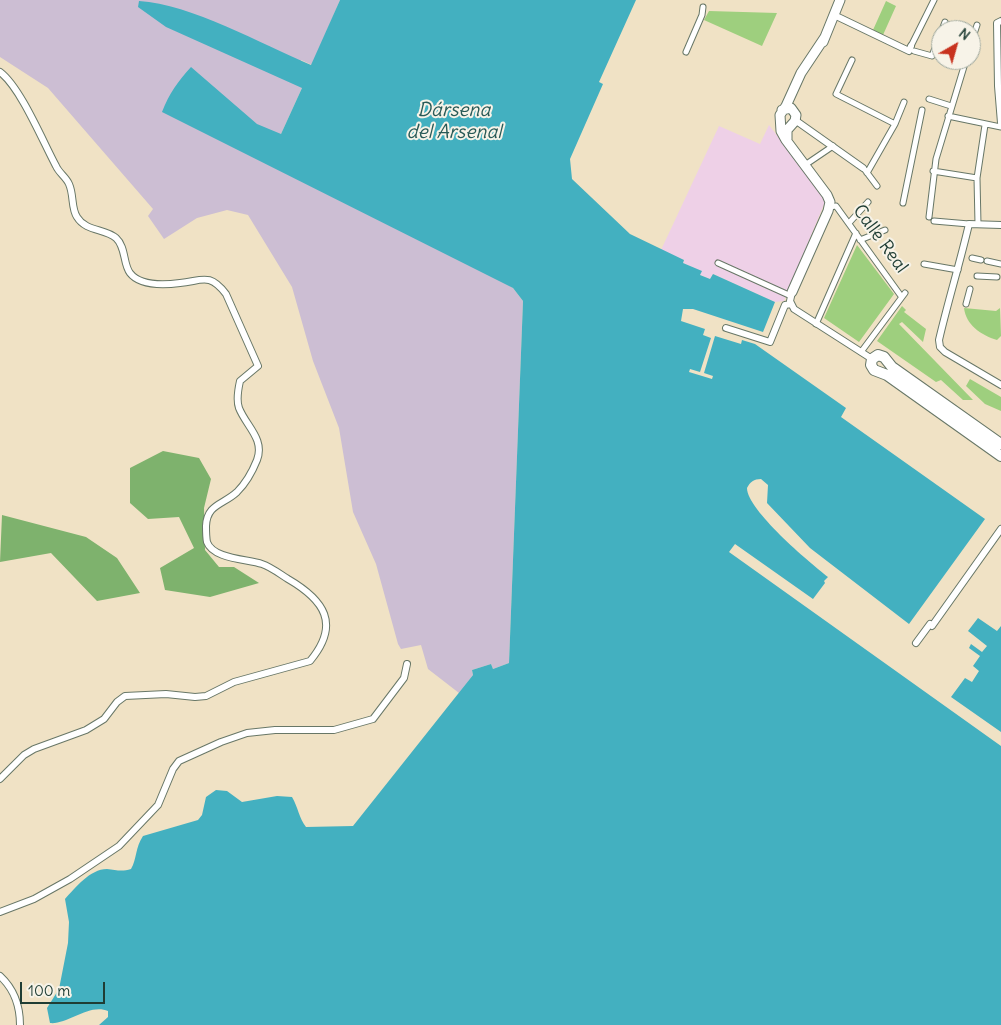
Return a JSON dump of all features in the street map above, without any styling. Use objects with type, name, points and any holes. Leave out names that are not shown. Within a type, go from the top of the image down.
[{"type":"main road","points":[[790,146],[786,132],[793,118],[795,97],[825,37],[839,0]]},
{"type":"main road","points":[[791,294],[829,207],[827,195],[781,131],[781,114],[801,72],[825,37]]},
{"type":"main road","points":[[781,114],[788,108],[793,118]]},
{"type":"main road","points":[[781,114],[784,124],[793,118]]},
{"type":"main road","points":[[1001,444],[892,367],[880,355],[872,359],[871,367],[887,375],[1001,456]]},
{"type":"main road","points":[[878,371],[884,369],[886,360]]},
{"type":"street","points":[[912,49],[934,0]]},
{"type":"street","points":[[686,52],[702,15],[703,7]]},
{"type":"street","points":[[834,15],[909,51],[912,49],[931,56]]},
{"type":"street","points":[[1001,21],[997,22],[1001,123]]},
{"type":"street","points":[[852,60],[836,94],[895,124]]},
{"type":"street","points":[[963,70],[933,172],[932,219],[969,224],[1001,225]]},
{"type":"street","points":[[0,72],[17,93],[57,168],[69,183],[77,218],[89,228],[116,238],[121,247],[128,271],[136,279],[144,283],[180,283],[202,278],[212,280],[226,294],[258,366],[240,381],[237,398],[239,408],[258,442],[260,452],[257,461],[239,490],[210,510],[206,521],[207,542],[212,549],[220,553],[264,564],[299,585],[324,609],[327,621],[322,641],[310,660],[234,682],[206,696],[195,697],[166,694],[125,696],[117,702],[104,719],[86,730],[34,749],[24,755],[0,779]]},
{"type":"street","points":[[929,99],[951,106]]},
{"type":"street","points":[[865,171],[895,124],[904,102]]},
{"type":"street","points":[[903,203],[922,110]]},
{"type":"street","points":[[948,116],[1001,127]]},
{"type":"street","points":[[793,118],[865,171],[877,186]]},
{"type":"street","points":[[978,224],[976,178],[985,125]]},
{"type":"street","points":[[805,165],[833,146]]},
{"type":"street","points":[[933,172],[976,178]]},
{"type":"street","points":[[849,223],[868,202]]},
{"type":"street","name":"Calle Real","points":[[829,207],[836,206],[860,240],[903,294],[861,352]]},
{"type":"street","points":[[969,224],[967,257],[953,280],[939,340],[940,347],[945,352],[1001,385]]},
{"type":"street","points":[[860,240],[885,230]]},
{"type":"street","points":[[816,324],[856,233]]},
{"type":"street","points":[[967,257],[1001,264]]},
{"type":"street","points":[[718,263],[791,294],[791,304],[796,311],[872,359]]},
{"type":"street","points":[[924,264],[958,270]]},
{"type":"street","points":[[977,276],[997,277]]},
{"type":"street","points":[[966,304],[970,289]]},
{"type":"street","points":[[726,328],[770,342],[785,305],[791,304]]},
{"type":"street","points":[[916,643],[930,624],[932,626],[1001,529]]},
{"type":"street","points":[[0,912],[34,899],[70,879],[119,846],[158,805],[172,769],[179,761],[221,742],[247,734],[274,730],[334,730],[364,723],[373,719],[404,678],[407,664]]},
{"type":"street","points":[[0,976],[14,995],[20,1012],[20,1025]]},
{"type":"shaded area","points":[[0,0],[340,0],[312,65],[301,60],[302,88],[281,134],[513,288],[523,301],[509,663],[493,669],[491,664],[472,670],[473,675],[459,693],[428,669],[421,645],[401,649],[376,564],[353,512],[339,428],[313,361],[292,287],[248,215],[227,210],[197,218],[164,239],[148,216],[153,209],[48,88],[0,57]]},
{"type":"shaded area","points":[[769,125],[824,197],[825,202],[784,301],[775,302],[713,274],[710,279],[700,275],[701,271],[683,263],[684,260],[661,250],[719,126],[760,144]]},
{"type":"green space","points":[[886,1],[896,6],[883,35],[873,30]]},
{"type":"green space","points":[[709,11],[777,13],[762,46],[704,20]]},
{"type":"green space","points":[[857,245],[894,294],[859,342],[824,318]]},
{"type":"green space","points":[[902,306],[906,310],[904,312],[926,329],[923,342],[902,322],[899,324],[973,400],[963,400],[941,380],[936,382],[877,341]]},
{"type":"green space","points":[[964,308],[996,311],[1000,308],[1001,336],[997,340],[980,332],[971,324]]},
{"type":"green space","points":[[970,379],[1001,397],[1001,411],[985,404],[966,386]]},
{"type":"green space","points":[[163,451],[199,458],[211,479],[204,508],[205,550],[219,567],[234,567],[259,583],[210,597],[165,590],[160,568],[194,548],[179,517],[148,519],[130,503],[130,468]]},
{"type":"green space","points":[[2,515],[86,537],[117,558],[140,593],[97,601],[51,553],[0,562]]},
{"type":"water","name":"Dársena del Arsenal","points":[[340,0],[636,0],[599,82],[603,84],[570,159],[572,179],[630,234],[684,260],[683,263],[702,271],[700,275],[710,279],[713,274],[775,302],[763,332],[693,309],[683,309],[681,321],[705,329],[703,335],[711,338],[700,372],[690,369],[689,372],[712,379],[713,376],[704,373],[715,336],[741,344],[742,340],[755,344],[846,408],[841,417],[985,519],[909,624],[810,548],[767,503],[768,485],[761,479],[752,481],[747,488],[750,498],[757,509],[780,535],[828,577],[813,599],[735,544],[729,552],[1001,746],[1001,1025],[99,1025],[108,1017],[108,1011],[101,1009],[86,1012],[57,1023],[50,1023],[47,1008],[59,989],[68,943],[69,922],[65,899],[83,880],[101,870],[122,871],[131,869],[143,836],[198,820],[202,815],[206,797],[216,790],[227,791],[242,802],[277,796],[292,797],[306,827],[353,826],[473,675],[472,670],[491,664],[493,669],[509,663],[523,301],[513,288],[162,112],[174,88],[191,67],[257,124],[281,134],[302,88],[166,27],[138,7],[139,1],[181,9],[226,26],[311,65]]},
{"type":"water","points":[[978,618],[997,631],[1001,626],[1001,732],[951,697],[965,678],[972,682],[979,671],[973,666],[980,656],[969,648],[971,644],[982,652],[987,646],[968,631]]}]
